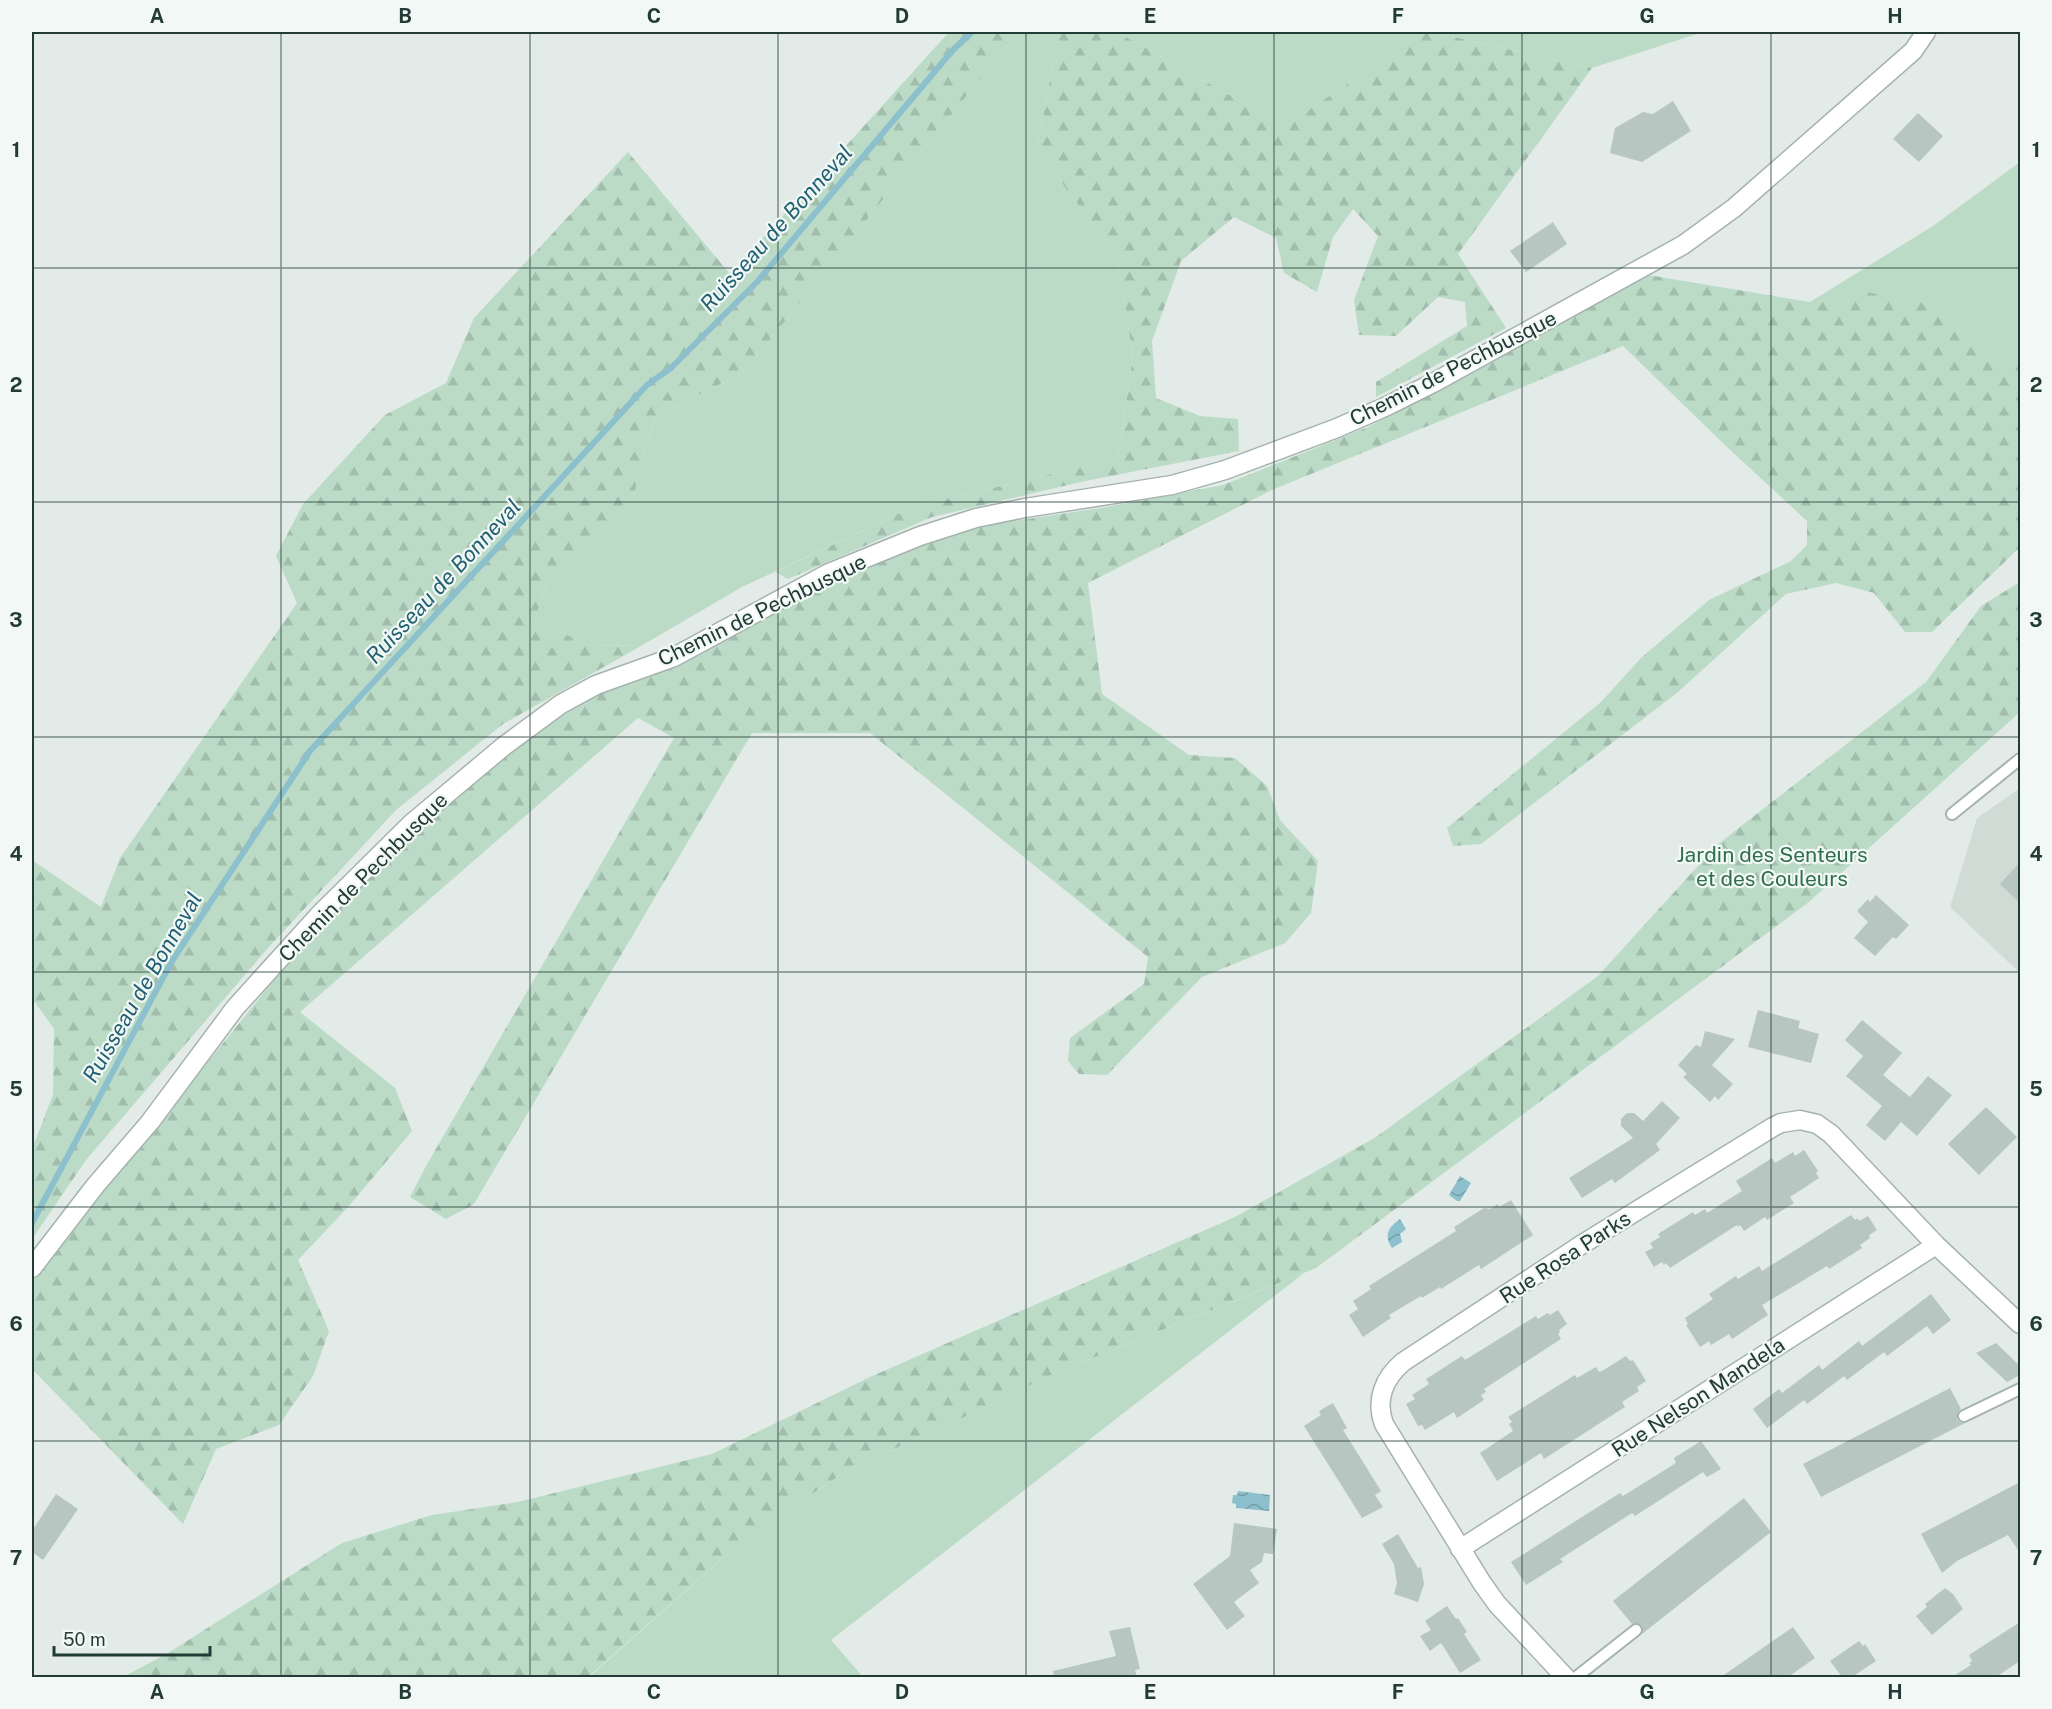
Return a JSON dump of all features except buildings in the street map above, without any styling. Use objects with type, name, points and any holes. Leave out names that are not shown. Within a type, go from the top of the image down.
[{"type":"street","name":"Chemin de Pechbusque","points":[[32,1268],[95,1186],[150,1122],[235,1008],[320,914],[412,823],[504,746],[561,704],[596,685],[674,657],[829,573],[920,536],[976,518],[1172,485],[1225,470],[1337,428],[1433,383],[1683,245],[1734,208],[1913,51],[1926,32]]},
{"type":"street","name":"Rue Rosa Parks","points":[[1566,1677],[1497,1604],[1460,1549],[1384,1424],[1379,1408],[1382,1391],[1390,1374],[1403,1362],[1581,1245],[1773,1127],[1781,1123],[1800,1120],[1816,1124],[1838,1140],[1936,1245],[2020,1324]]},
{"type":"street","name":"Rue Nelson Mandela","points":[[1460,1549],[1936,1245]]},
{"type":"lane","points":[[1952,814],[2020,759]]},
{"type":"lane","points":[[1964,1416],[2020,1389]]},
{"type":"lane","points":[[1575,1677],[1636,1630]]},
{"type":"shaded area","points":[[2020,788],[2020,973],[1950,907],[1977,818]]},
{"type":"green space","points":[[949,32],[1018,32],[743,373],[656,416],[643,453],[630,516],[547,581],[535,620],[588,645],[641,646],[503,724],[396,810],[268,948],[86,1160],[32,1239],[32,1149],[53,1095],[54,1029],[32,998],[32,860],[101,907],[120,858],[297,603],[276,556],[303,504],[385,415],[446,383],[474,318],[628,152],[730,274]]},
{"type":"green space","points":[[1018,32],[1039,32],[1054,57],[1037,150],[1117,256],[1133,356],[1118,458],[913,507],[742,587],[641,646],[587,645],[535,620],[547,581],[630,516],[643,453],[656,416],[743,373]]},
{"type":"green space","points":[[1039,32],[1117,32],[1285,126],[1424,32],[1592,68],[1458,254],[1506,328],[1376,397],[1376,382],[1467,326],[1465,302],[1438,297],[1396,336],[1359,335],[1354,300],[1378,236],[1353,209],[1333,237],[1317,292],[1284,273],[1276,238],[1234,217],[1181,261],[1152,341],[1156,398],[1200,416],[1238,419],[1239,451],[1085,481],[932,517],[788,579],[775,572],[913,507],[1118,458],[1133,356],[1117,256],[1037,150],[1054,57]]},
{"type":"green space","points":[[1117,32],[1424,32],[1285,126]]},
{"type":"green space","points":[[1432,32],[1699,32],[1700,33],[1592,68]]},
{"type":"green space","points":[[2020,162],[2020,350],[2002,365],[1924,303],[1810,302],[1933,226]]},
{"type":"green space","points":[[1648,275],[1810,302],[1866,292],[1924,303],[2001,364],[2020,350],[2020,547],[1932,632],[1905,632],[1874,593],[1836,583],[1786,594],[1678,692],[1481,844],[1453,846],[1447,828],[1601,702],[1641,658],[1709,600],[1791,561],[1807,545],[1807,521],[1623,346],[1272,490],[1088,583],[1102,694],[1189,755],[1235,758],[1267,786],[1280,820],[1318,861],[1311,913],[1285,943],[1202,977],[1107,1075],[1079,1074],[1068,1061],[1070,1038],[1144,984],[1148,957],[870,733],[752,733],[474,1204],[446,1219],[410,1197],[674,738],[638,718],[300,1012],[395,1088],[412,1131],[349,1206],[298,1260],[329,1331],[313,1376],[279,1425],[216,1449],[183,1524],[32,1369],[32,1280],[316,928],[414,829],[536,733],[600,691],[687,659],[894,554],[988,525],[1107,507],[1223,485],[1368,427]]},
{"type":"green space","name":"Jardin des Senteurs et des Couleurs","points":[[2020,582],[2020,712],[1809,902],[1316,1268],[1053,1374],[846,1471],[741,1542],[588,1677],[123,1677],[168,1653],[342,1543],[432,1515],[518,1502],[712,1454],[870,1377],[1235,1217],[1376,1137],[1598,976],[1717,845],[1926,682],[1981,606]]},
{"type":"green space","points":[[1304,1273],[831,1640],[863,1677],[588,1678],[741,1542],[846,1471],[1053,1374]]},
{"type":"water","points":[[1460,1176],[1471,1183],[1460,1201],[1457,1201],[1449,1195]]},
{"type":"water","points":[[1400,1219],[1406,1229],[1400,1234],[1402,1242],[1392,1248],[1388,1232]]},
{"type":"water","points":[[1238,1491],[1270,1495],[1269,1511],[1236,1508],[1236,1504],[1232,1503],[1233,1495],[1237,1495]]},
{"type":"waterway","name":"Ruisseau de Bonneval","points":[[32,1223],[172,961],[310,751],[647,385],[671,368],[757,282],[953,50],[972,32]]}]
